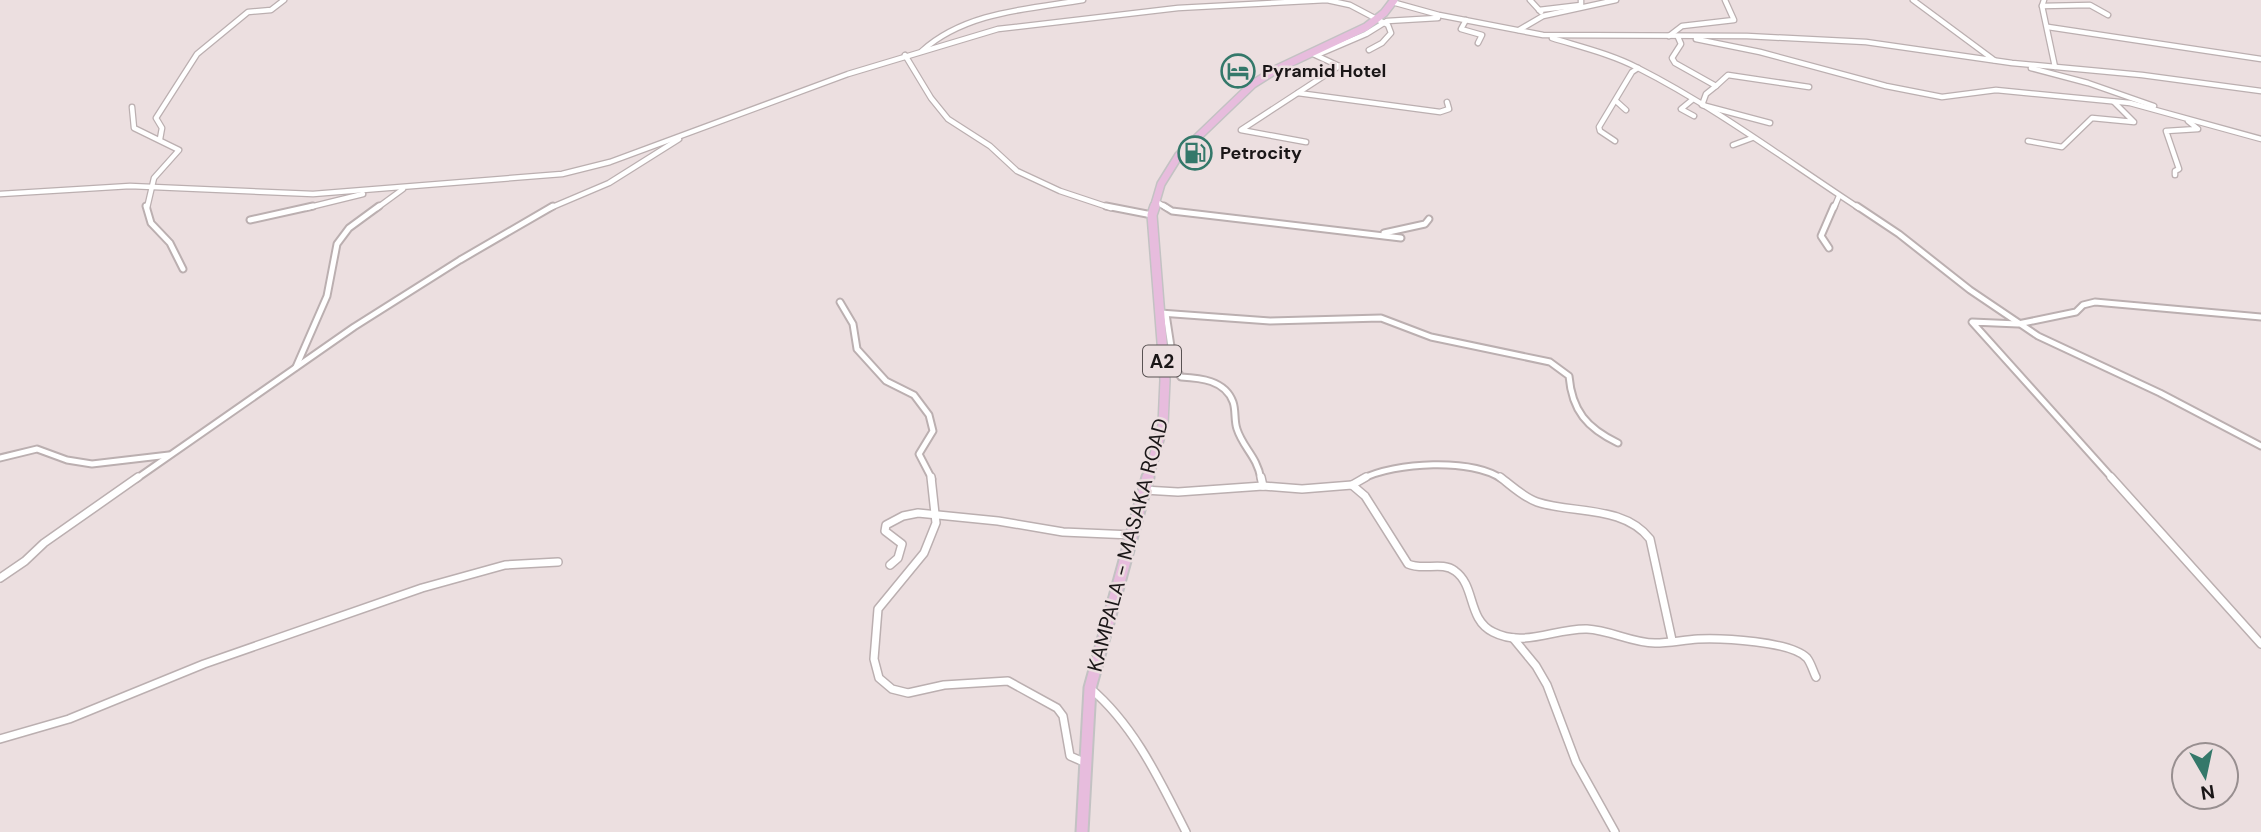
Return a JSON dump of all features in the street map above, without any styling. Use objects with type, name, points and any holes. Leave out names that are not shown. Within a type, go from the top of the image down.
[{"type":"main road","name":"KAMPALA - MASAKA ROAD","points":[[1082,832],[1090,688],[1105,624],[1160,443],[1164,418],[1163,314],[1152,215],[1161,184],[1170,168],[1200,133],[1253,84],[1380,21],[1393,1]]},
{"type":"street","points":[[160,139],[162,128],[156,118],[197,54],[248,12],[271,10],[284,0]]},
{"type":"street","points":[[922,51],[937,36],[1003,14],[1083,0]]},
{"type":"street","points":[[0,194],[153,186],[285,194],[374,191],[562,174],[610,162],[791,93],[977,34],[1020,25],[1178,8],[1326,0],[1350,5],[1390,29],[1390,37],[1369,50]]},
{"type":"street","points":[[1530,0],[1542,16]]},
{"type":"street","points":[[1539,10],[1581,5],[1581,0]]},
{"type":"street","points":[[1518,30],[1542,16],[1616,0]]},
{"type":"street","points":[[1669,36],[1682,26],[1732,22],[1734,20],[1725,0]]},
{"type":"street","points":[[1913,0],[1995,61]]},
{"type":"street","points":[[2043,0],[2055,67]]},
{"type":"street","points":[[1393,1],[1454,18],[1543,35],[1620,59],[1639,68],[1702,105],[1899,234],[2018,324],[2061,348],[2160,393],[2261,446]]},
{"type":"street","points":[[2042,6],[2090,5],[2108,15]]},
{"type":"street","points":[[1380,21],[1454,18]]},
{"type":"street","points":[[1466,20],[1461,29],[1482,34],[1478,43]]},
{"type":"street","points":[[2048,27],[2120,37],[2183,50],[2261,59]]},
{"type":"street","points":[[1543,35],[1678,37],[1760,52],[1886,86],[1942,97],[1996,90],[2045,96],[2076,96],[2173,115],[2261,139]]},
{"type":"street","points":[[1678,37],[1747,36],[1866,42],[1995,61],[2261,91]]},
{"type":"street","points":[[1678,37],[1681,44],[1672,58],[1675,63],[1716,86]]},
{"type":"street","points":[[1306,142],[1241,130],[1339,66],[1314,54]]},
{"type":"street","points":[[905,55],[931,98],[948,119],[975,139],[990,146],[1017,171],[1060,191],[1114,209],[1152,215]]},
{"type":"street","points":[[2012,63],[2091,84],[2173,115]]},
{"type":"street","points":[[1615,141],[1599,129],[1631,73],[1639,68]]},
{"type":"street","points":[[1702,105],[1706,94],[1728,75],[1809,87]]},
{"type":"street","points":[[1298,93],[1440,112],[1449,109],[1447,102]]},
{"type":"street","points":[[1692,100],[1681,109],[1694,117]]},
{"type":"street","points":[[1616,101],[1626,110]]},
{"type":"street","points":[[2028,141],[2062,147],[2075,138],[2086,120],[2092,118],[2134,122],[2114,102]]},
{"type":"street","points":[[1702,105],[1770,123]]},
{"type":"street","points":[[132,107],[134,128],[160,139],[179,152],[156,174],[146,205],[151,223],[170,243],[183,269]]},
{"type":"street","points":[[2175,175],[2175,171],[2179,169],[2166,131],[2198,130],[2184,118]]},
{"type":"street","points":[[0,578],[25,561],[44,543],[354,327],[460,260],[561,203],[623,175],[689,132]]},
{"type":"street","points":[[1733,145],[1752,138]]},
{"type":"street","points":[[295,369],[327,296],[337,244],[349,228],[404,188]]},
{"type":"street","points":[[250,220],[298,211],[374,191]]},
{"type":"street","points":[[1829,248],[1821,236],[1839,197]]},
{"type":"street","points":[[1156,201],[1172,211],[1401,238]]},
{"type":"street","points":[[1378,234],[1425,224],[1429,219]]},
{"type":"street","points":[[840,302],[853,324],[857,349],[886,381],[914,395],[929,415],[932,436],[919,454],[934,482],[934,532],[924,553],[878,609],[874,659],[879,678],[892,690],[908,694],[944,685],[984,680],[1008,681],[1057,708],[1063,716],[1069,756],[1086,763]]},
{"type":"street","points":[[2261,317],[2095,302],[2082,305],[2076,312],[2018,324],[1972,322],[2261,644]]},
{"type":"street","points":[[1263,486],[1258,463],[1237,430],[1233,401],[1225,390],[1206,378],[1181,377],[1174,366],[1163,314],[1270,321],[1381,318],[1431,337],[1550,362],[1569,376],[1571,397],[1583,418],[1602,435],[1618,443]]},
{"type":"street","points":[[0,458],[37,449],[67,460],[92,464],[171,455]]},
{"type":"street","points":[[1144,490],[1178,492],[1263,486],[1302,489],[1352,485],[1371,472],[1401,465],[1485,469],[1513,485],[1531,500],[1589,511],[1640,527],[1650,540],[1672,640]]},
{"type":"street","points":[[1352,485],[1365,495],[1408,564],[1419,567],[1442,566],[1455,571],[1466,586],[1478,622],[1513,638],[1536,666],[1547,685],[1576,762],[1615,832]]},
{"type":"street","points":[[890,565],[898,558],[902,544],[885,531],[886,525],[904,516],[918,513],[998,521],[1063,532],[1132,535]]},
{"type":"street","points":[[0,739],[69,719],[204,664],[422,588],[505,565],[558,562]]},
{"type":"street","points":[[1513,638],[1582,629],[1647,642],[1703,639],[1784,647],[1807,658],[1816,677]]},
{"type":"street","points":[[1090,688],[1111,705],[1161,783],[1186,832]]},
{"type":"place","name":"Pyramid Hotel","points":[[1238,71]]},
{"type":"place","name":"Petrocity","points":[[1195,153]]}]
